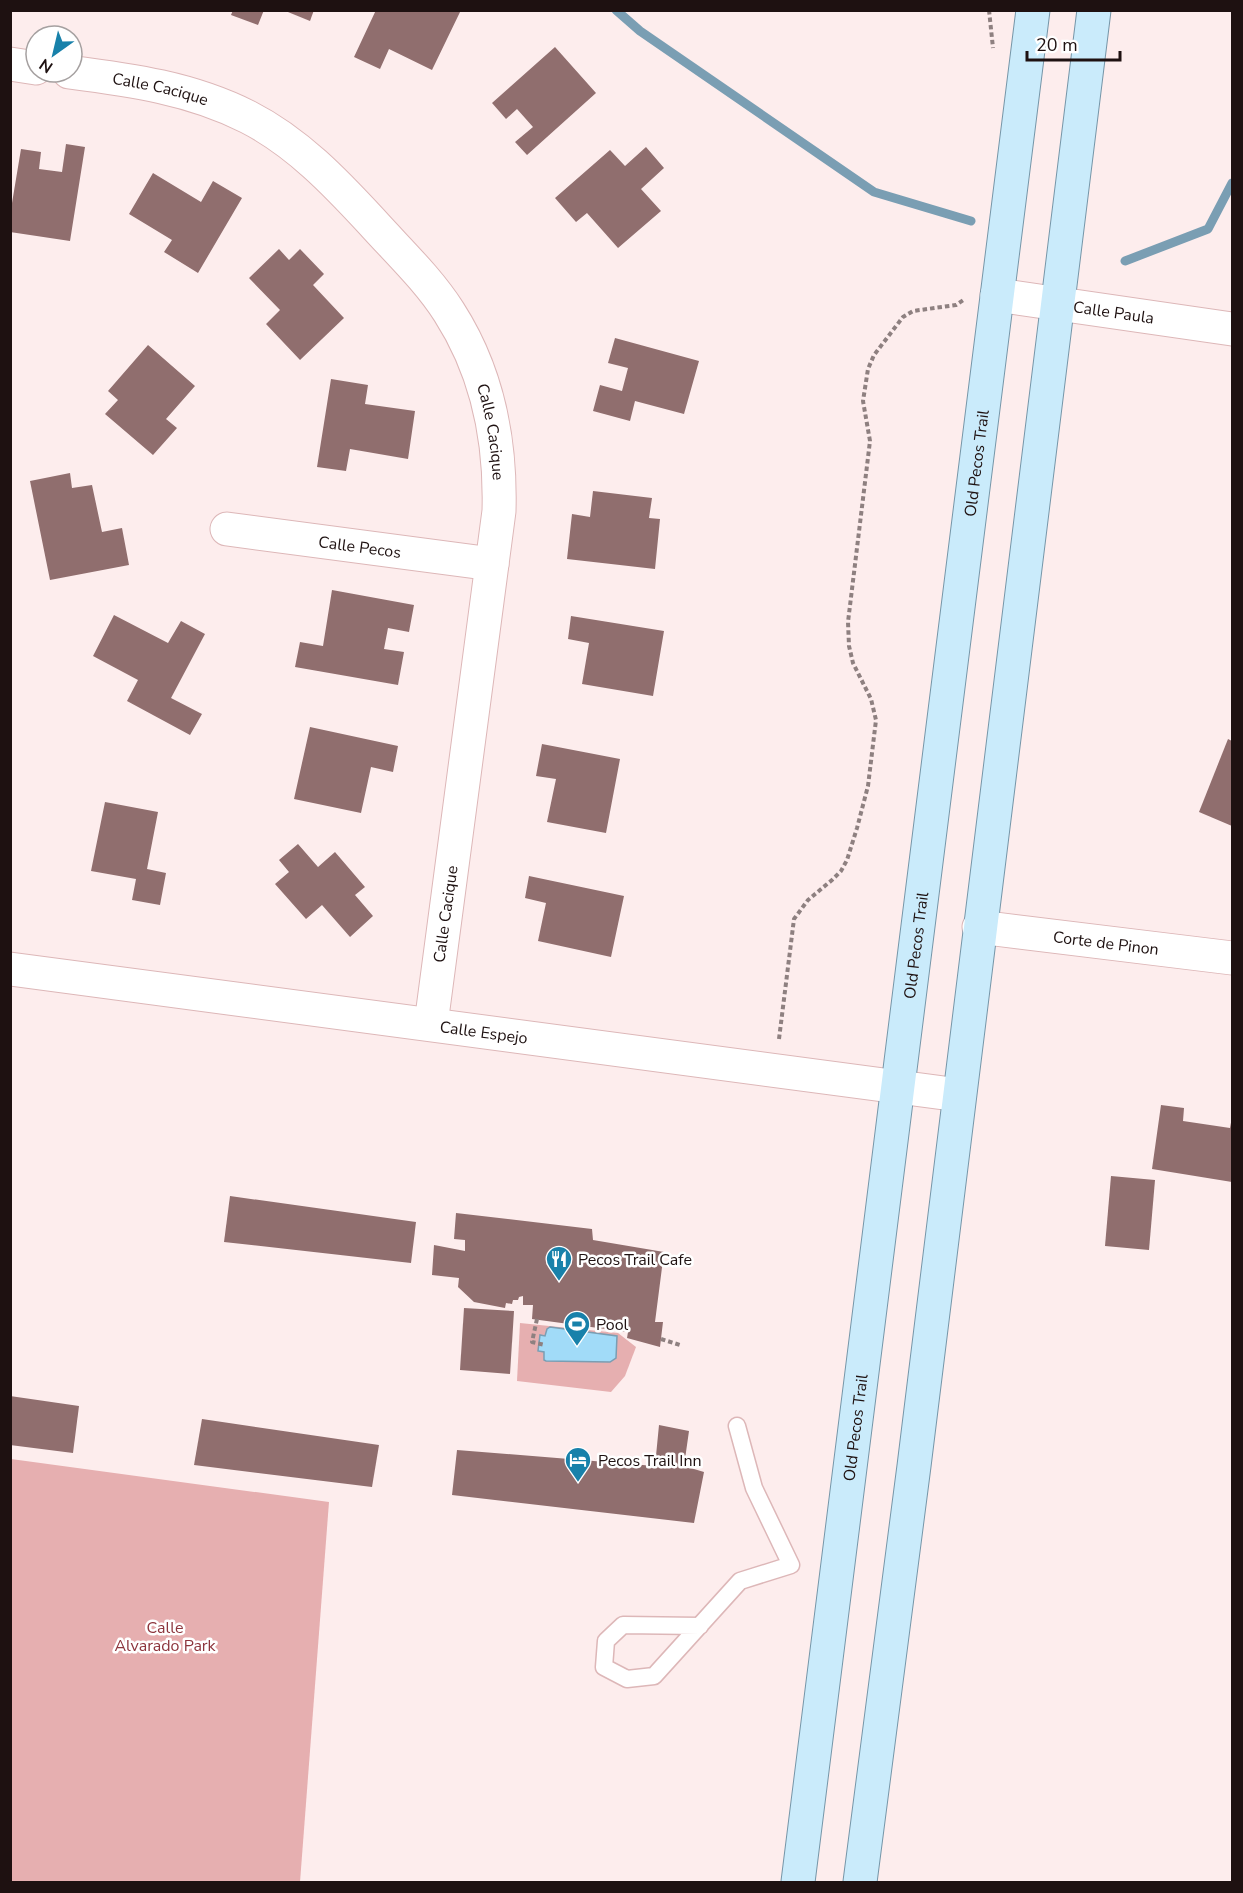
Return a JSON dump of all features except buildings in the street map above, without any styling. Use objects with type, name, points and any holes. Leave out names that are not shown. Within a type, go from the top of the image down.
[{"type":"main road","name":"Old Pecos Trail","points":[[798,1882],[900,1086],[983,294],[1033,10]]},
{"type":"main road","points":[[860,1882],[1094,10]]},
{"type":"street","name":"Calle Cacique","points":[[84,74],[150,83],[186,92],[248,117],[277,133],[302,152],[345,193],[428,284],[449,312],[465,340],[488,399],[498,456],[499,511],[431,1024]]},
{"type":"street","name":"Calle Paula","points":[[983,294],[1233,329]]},
{"type":"street","name":"Calle Pecos","points":[[227,529],[492,564]]},
{"type":"street","name":"Corte de Pinon","points":[[979,927],[1233,958]]},
{"type":"street","name":"Calle Espejo","points":[[10,969],[959,1095]]},
{"type":"lane","points":[[700,1626],[623,1624],[606,1641],[604,1667],[627,1678],[654,1676],[700,1626],[740,1581],[790,1565],[753,1488],[737,1426]]},
{"type":"path","points":[[988,10],[993,50]]},
{"type":"path","points":[[776,1070],[794,919],[808,900],[832,880],[847,860],[868,786],[874,746],[876,720],[871,699],[853,663],[849,646],[848,622],[870,441],[863,401],[867,369],[874,355],[903,317],[913,311],[956,305],[983,294]]},
{"type":"path","points":[[537,1319],[531,1342],[545,1345]]},
{"type":"path","points":[[661,1339],[680,1345]]},
{"type":"green space","points":[[520,1323],[618,1333],[636,1347],[625,1376],[611,1392],[517,1381]]},
{"type":"green space","name":"Calle Alvarado Park","points":[[11,1459],[329,1502],[300,1882],[11,1882]]},
{"type":"water","name":"Pool","points":[[550,1327],[617,1336],[616,1358],[610,1362],[546,1361],[544,1352],[538,1351],[540,1335],[545,1336]]},
{"type":"waterway","points":[[616,10],[640,31],[874,192],[971,221]]},
{"type":"waterway","points":[[1125,261],[1208,229],[1232,183]]},
{"type":"place","name":"Pecos Trail Cafe","points":[[559,1282]]},
{"type":"place","name":"Pool","points":[[577,1347]]},
{"type":"place","name":"Pecos Trail Inn","points":[[578,1483]]}]
